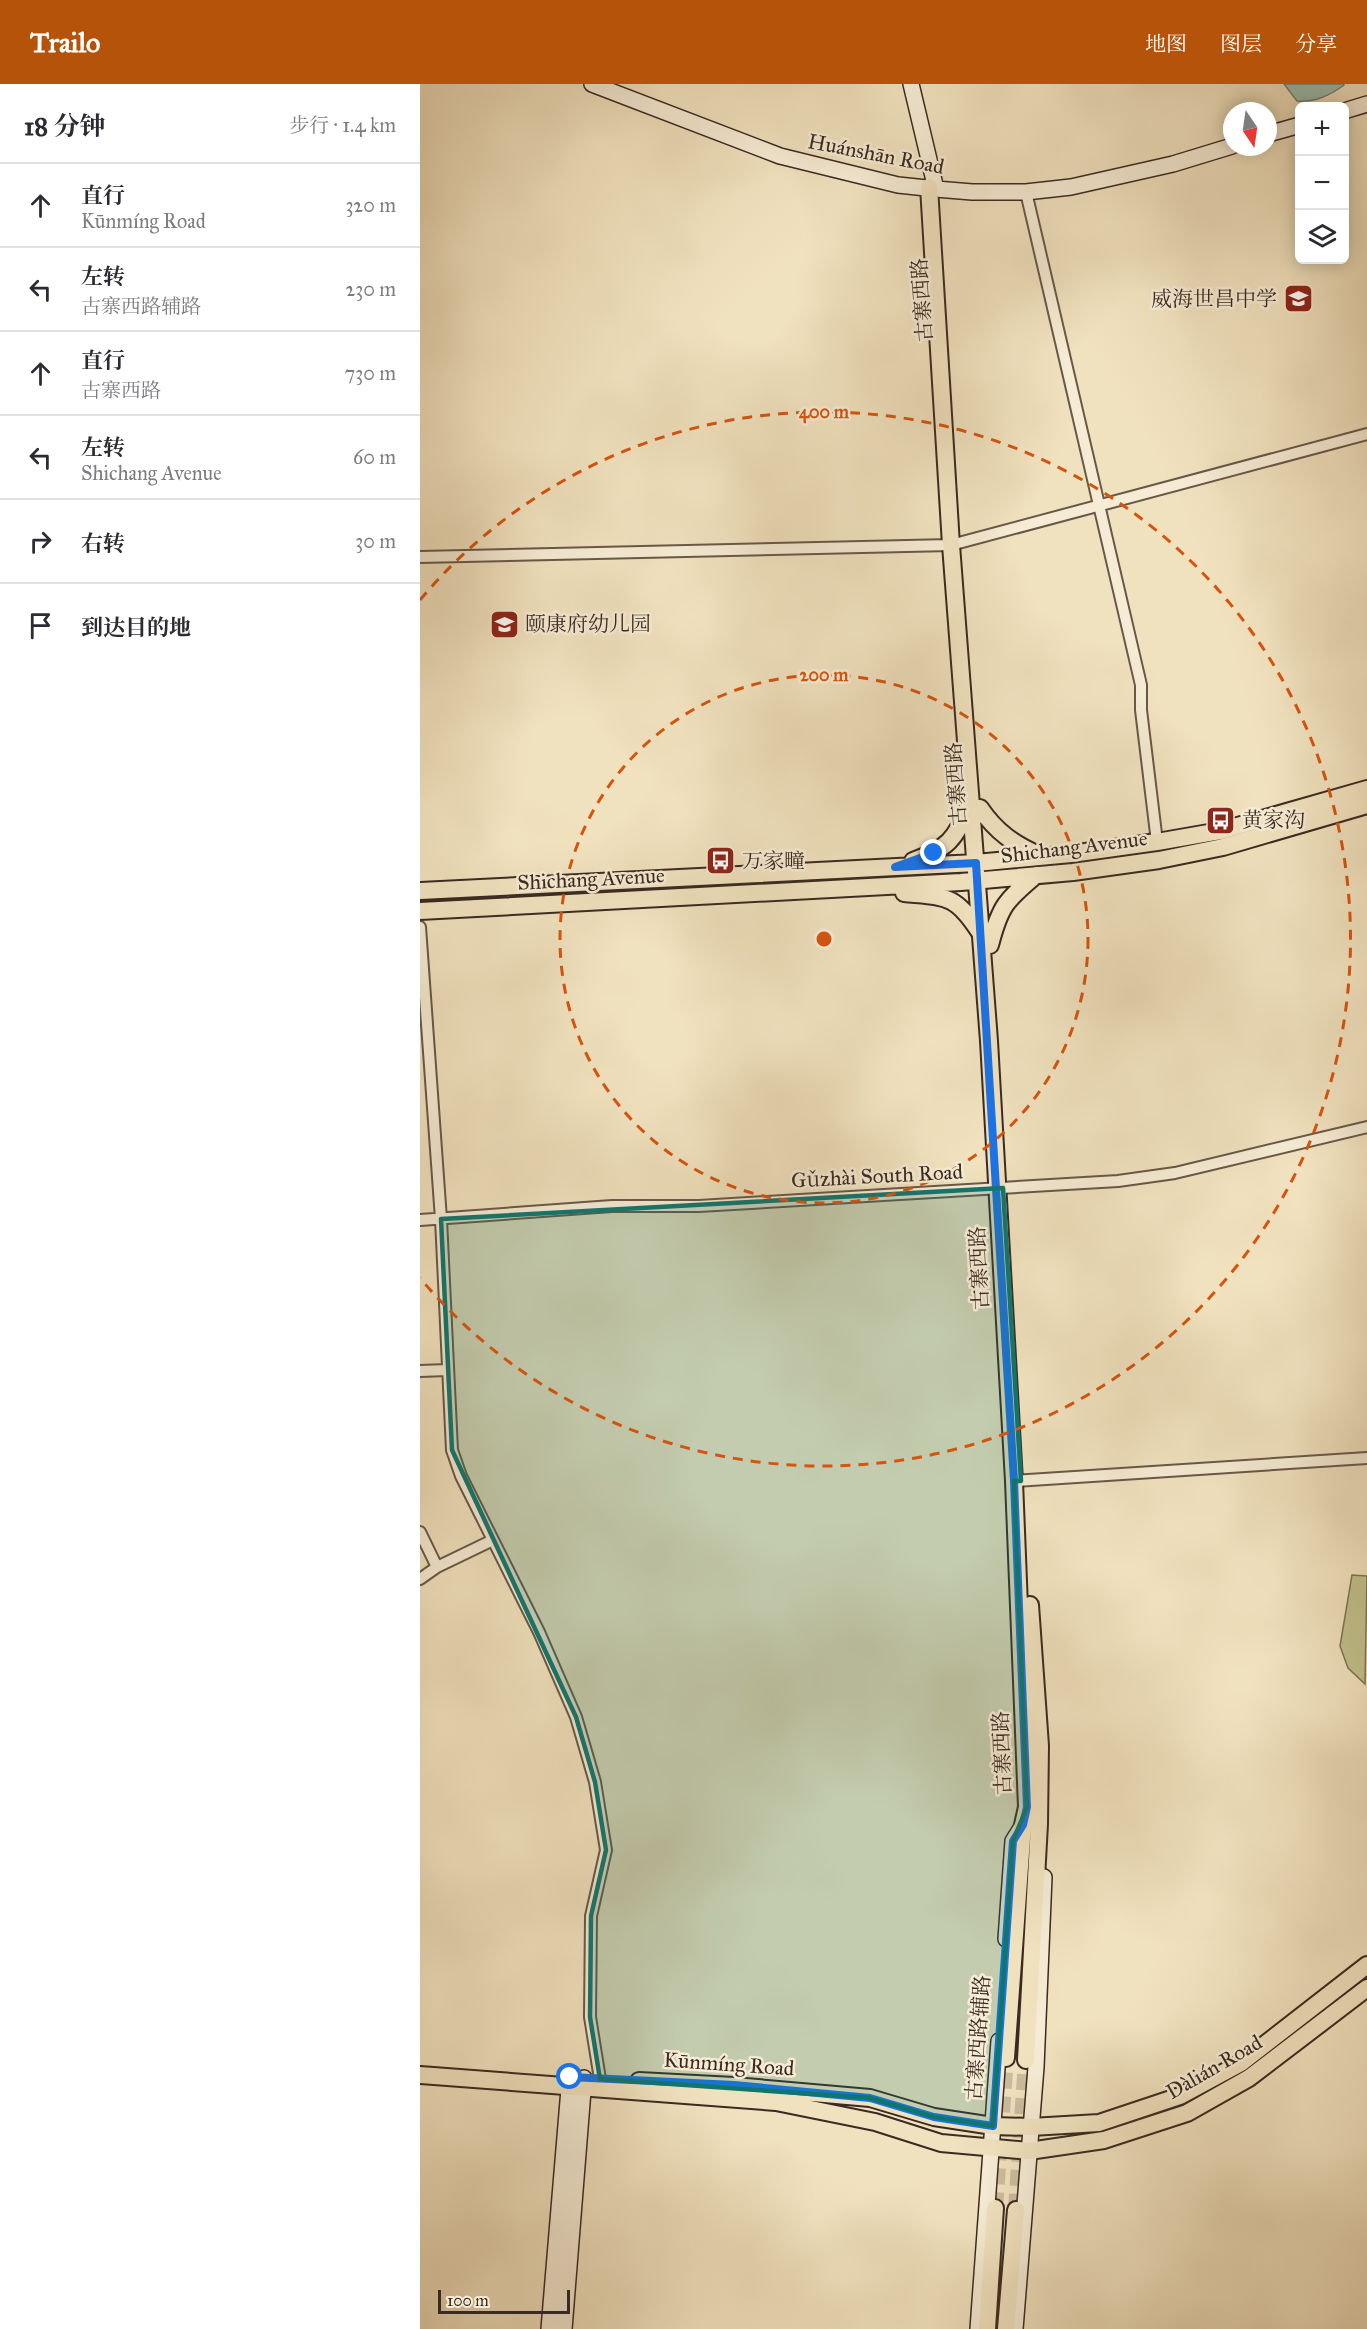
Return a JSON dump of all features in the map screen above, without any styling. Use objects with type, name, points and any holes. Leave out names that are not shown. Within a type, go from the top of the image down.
[{"type":"main road","name":"Huánshān Road","points":[[592,84],[780,156],[898,185],[972,192],[1026,192],[1071,187],[1173,164],[1223,149]]},
{"type":"main road","name":"古寨西路","points":[[902,84],[933,188]]},
{"type":"main road","name":"古寨西路","points":[[910,84],[933,188],[985,939],[1018,1481],[1027,1807],[1031,1824],[1026,2060]]},
{"type":"main road","points":[[1349,109],[1367,104]]},
{"type":"main road","points":[[1277,131],[1295,126]]},
{"type":"main road","name":"Shichang Avenue","points":[[420,891],[980,863],[1042,857],[1220,831],[1367,789]]},
{"type":"main road","points":[[895,867],[934,853],[951,841],[975,805],[992,825],[1019,847],[1042,857]]},
{"type":"main road","name":"Shichang Avenue","points":[[420,911],[1036,875],[1159,860],[1223,847],[1367,805]]},
{"type":"main road","points":[[874,886],[895,892],[947,898],[963,908],[985,939],[1005,903],[1036,875]]},
{"type":"main road","name":"古寨西路","points":[[1006,2058],[1031,1824]]},
{"type":"main road","points":[[1015,2329],[1031,2127],[1045,1850],[1031,1824]]},
{"type":"main road","name":"古寨西路辅路","points":[[978,2329],[1013,1841],[1031,1824]]},
{"type":"main road","name":"Dàlián Road","points":[[1031,2127],[1099,2123],[1180,2096],[1242,2063],[1367,1965]]},
{"type":"main road","name":"Dàlián Road","points":[[1029,2151],[1104,2140],[1187,2113],[1249,2078],[1367,1988]]},
{"type":"main road","name":"Kūnmíng Road","points":[[420,2066],[776,2102],[875,2122],[941,2143],[1029,2151]]},
{"type":"main road","name":"Kūnmíng Road","points":[[420,2075],[584,2083],[734,2085],[870,2098],[934,2117],[993,2126],[1031,2127]]},
{"type":"main road","points":[[549,2329],[584,2083]]},
{"type":"main road","points":[[564,2329],[584,2083]]},
{"type":"main road","points":[[987,2329],[995,2208]]},
{"type":"main road","points":[[1006,2329],[1016,2210]]},
{"type":"street","points":[[1026,192],[1141,685],[1157,842]]},
{"type":"street","points":[[420,557],[957,543],[1367,434]]},
{"type":"street","points":[[420,927],[441,1219],[452,1450],[461,1476],[539,1632],[576,1717],[595,1782],[606,1850],[591,1916],[590,2017],[584,2083]]},
{"type":"street","name":"Gǔzhài South Road","points":[[420,1220],[612,1206],[699,1206],[1118,1180],[1175,1173],[1367,1127]]},
{"type":"street","points":[[420,1371],[447,1370]]},
{"type":"street","points":[[1018,1481],[1367,1458]]},
{"type":"street","points":[[420,1532],[437,1567]]},
{"type":"street","points":[[420,1579],[437,1567],[494,1540]]},
{"type":"highlighted area","points":[[1003,1188],[1021,1481],[1014,1481],[1027,1807],[1013,1841],[993,2126],[934,2117],[870,2098],[600,2079],[590,2017],[591,1916],[606,1850],[595,1782],[576,1717],[452,1450],[441,1219]]},
{"type":"shaded area","points":[[1284,84],[1344,85],[1322,98],[1297,101]]},
{"type":"shaded area","points":[[1352,1575],[1367,1576],[1365,1684],[1348,1668],[1340,1646]]},
{"type":"tunnel","points":[[995,2208],[1006,2058]]},
{"type":"tunnel","points":[[1016,2210],[1026,2060]]},
{"type":"place","name":"威海世昌中学","points":[[1298,299]]},
{"type":"place","name":"颐康府幼儿园","points":[[504,624]]},
{"type":"place","name":"黄家沟","points":[[1221,820]]},
{"type":"place","name":"万家疃","points":[[721,861]]},
{"type":"route","points":[[570,2077],[734,2085],[870,2098],[934,2117],[993,2126],[1013,1841],[1023,1825],[1027,1807],[1014,1481],[976,863],[895,867],[934,853]]}]
